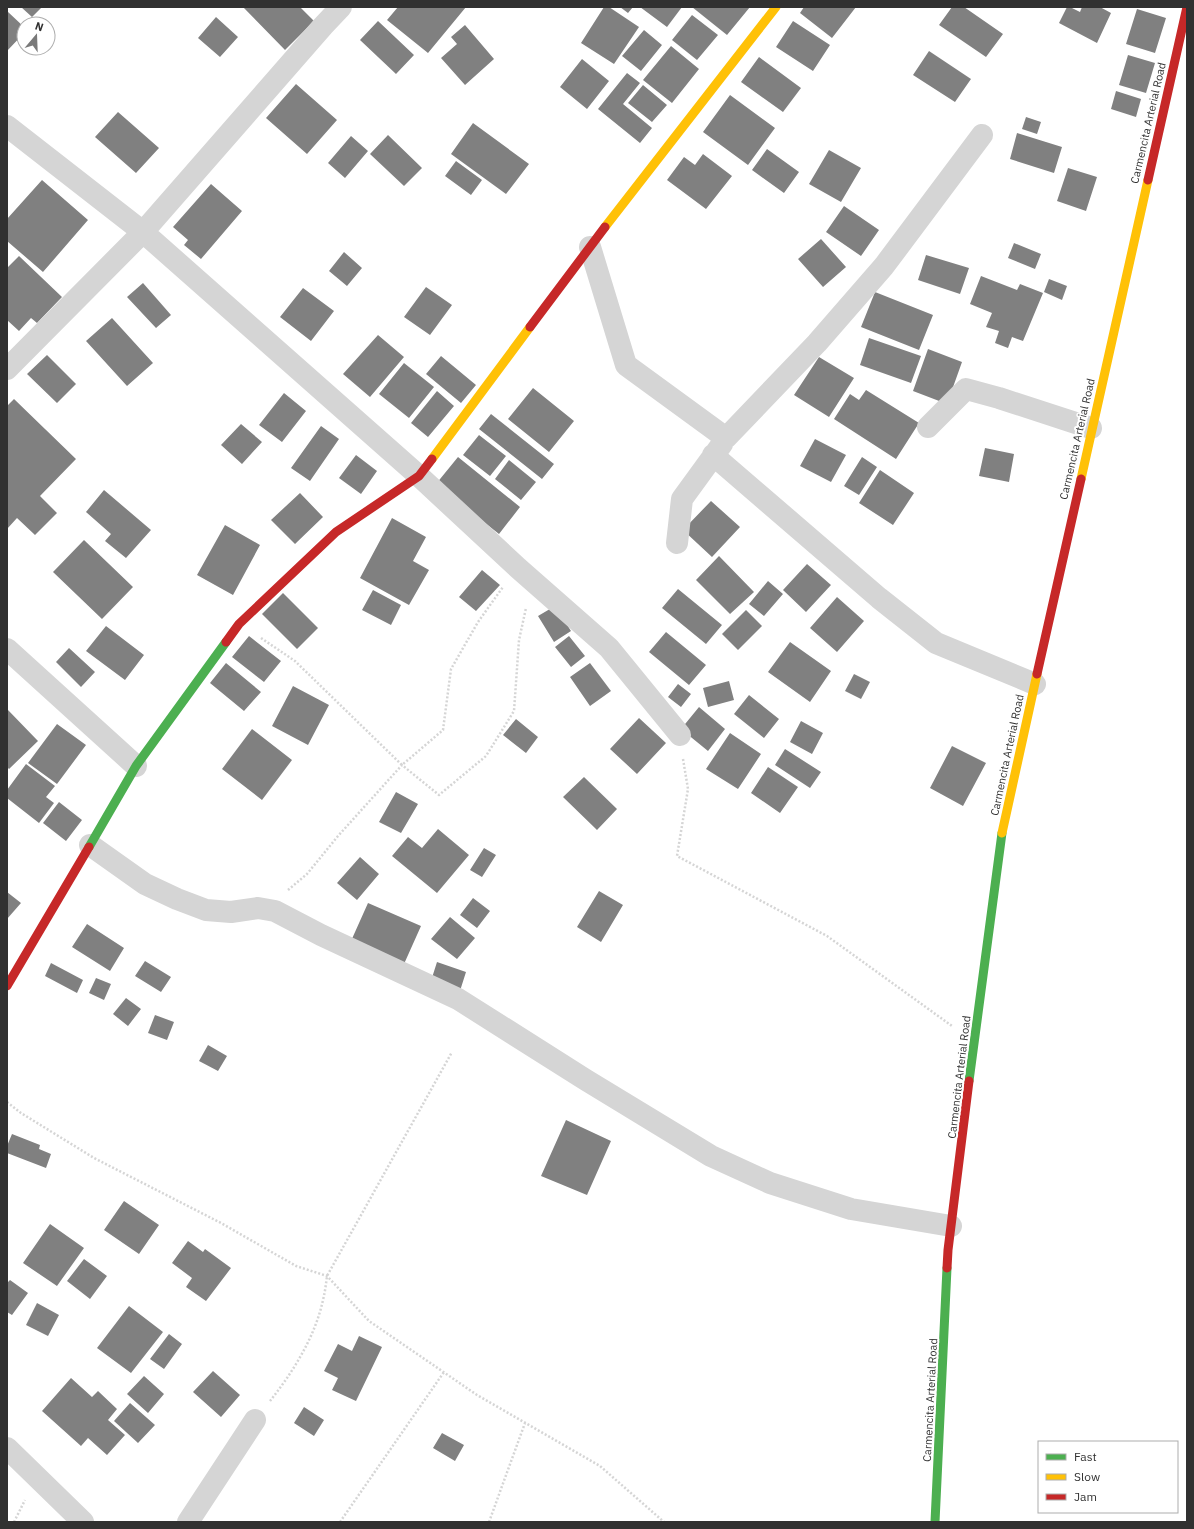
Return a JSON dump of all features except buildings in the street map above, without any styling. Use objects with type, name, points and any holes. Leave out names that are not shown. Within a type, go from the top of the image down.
[{"type":"street","points":[[7,369],[144,232],[341,7]]},
{"type":"street","points":[[7,986],[136,766],[239,624],[336,532],[419,476],[590,247],[776,7]]},
{"type":"street","name":"Carmencita Arterial Road","points":[[935,1522],[948,1250],[1000,841],[1091,428],[1187,7]]},
{"type":"street","points":[[7,126],[144,232],[419,476],[525,574],[609,648],[680,734]]},
{"type":"street","points":[[677,543],[682,499],[713,455],[726,438],[816,343],[884,266],[982,135]]},
{"type":"street","points":[[590,247],[626,365],[726,438]]},
{"type":"street","points":[[928,427],[966,389],[999,398],[1091,428]]},
{"type":"street","points":[[713,455],[879,598],[936,643],[1035,684]]},
{"type":"street","points":[[8,652],[136,766]]},
{"type":"street","points":[[90,845],[145,884],[177,899],[206,910],[231,912],[258,908],[275,911],[321,935],[458,999],[586,1080],[711,1156],[770,1183],[851,1209],[951,1226]]},
{"type":"street","points":[[188,1522],[255,1420]]},
{"type":"street","points":[[7,1448],[83,1522]]},
{"type":"path","points":[[239,624],[295,661],[402,765],[439,795],[486,756],[514,711],[525,574]]},
{"type":"path","points":[[266,909],[307,874],[338,836],[402,765],[443,730],[451,669],[478,622],[525,574]]},
{"type":"path","points":[[680,734],[688,789],[677,856],[828,936],[975,1043]]},
{"type":"path","points":[[255,1420],[281,1386],[310,1339],[323,1300],[327,1276],[452,1052]]},
{"type":"path","points":[[7,1102],[21,1113],[94,1158],[220,1223],[296,1266],[327,1276],[369,1321],[477,1395],[600,1466],[664,1522]]},
{"type":"path","points":[[340,1522],[444,1372]]},
{"type":"path","points":[[488,1522],[525,1423]]},
{"type":"traffic: fast","points":[[89,847],[136,766],[226,642]]},
{"type":"traffic: fast","points":[[969,1081],[1002,833]]},
{"type":"traffic: fast","points":[[935,1522],[947,1268]]},
{"type":"traffic: slow","points":[[605,227],[776,7]]},
{"type":"traffic: slow","points":[[1081,479],[1148,180]]},
{"type":"traffic: slow","points":[[432,459],[530,327]]},
{"type":"traffic: slow","points":[[1002,833],[1037,674]]},
{"type":"traffic: jam","points":[[1148,180],[1187,7]]},
{"type":"traffic: jam","points":[[530,327],[605,227]]},
{"type":"traffic: jam","points":[[226,642],[239,624],[336,532],[419,476],[432,459]]},
{"type":"traffic: jam","points":[[1037,674],[1081,479]]},
{"type":"traffic: jam","points":[[7,986],[89,847]]},
{"type":"traffic: jam","points":[[947,1268],[969,1081]]}]
